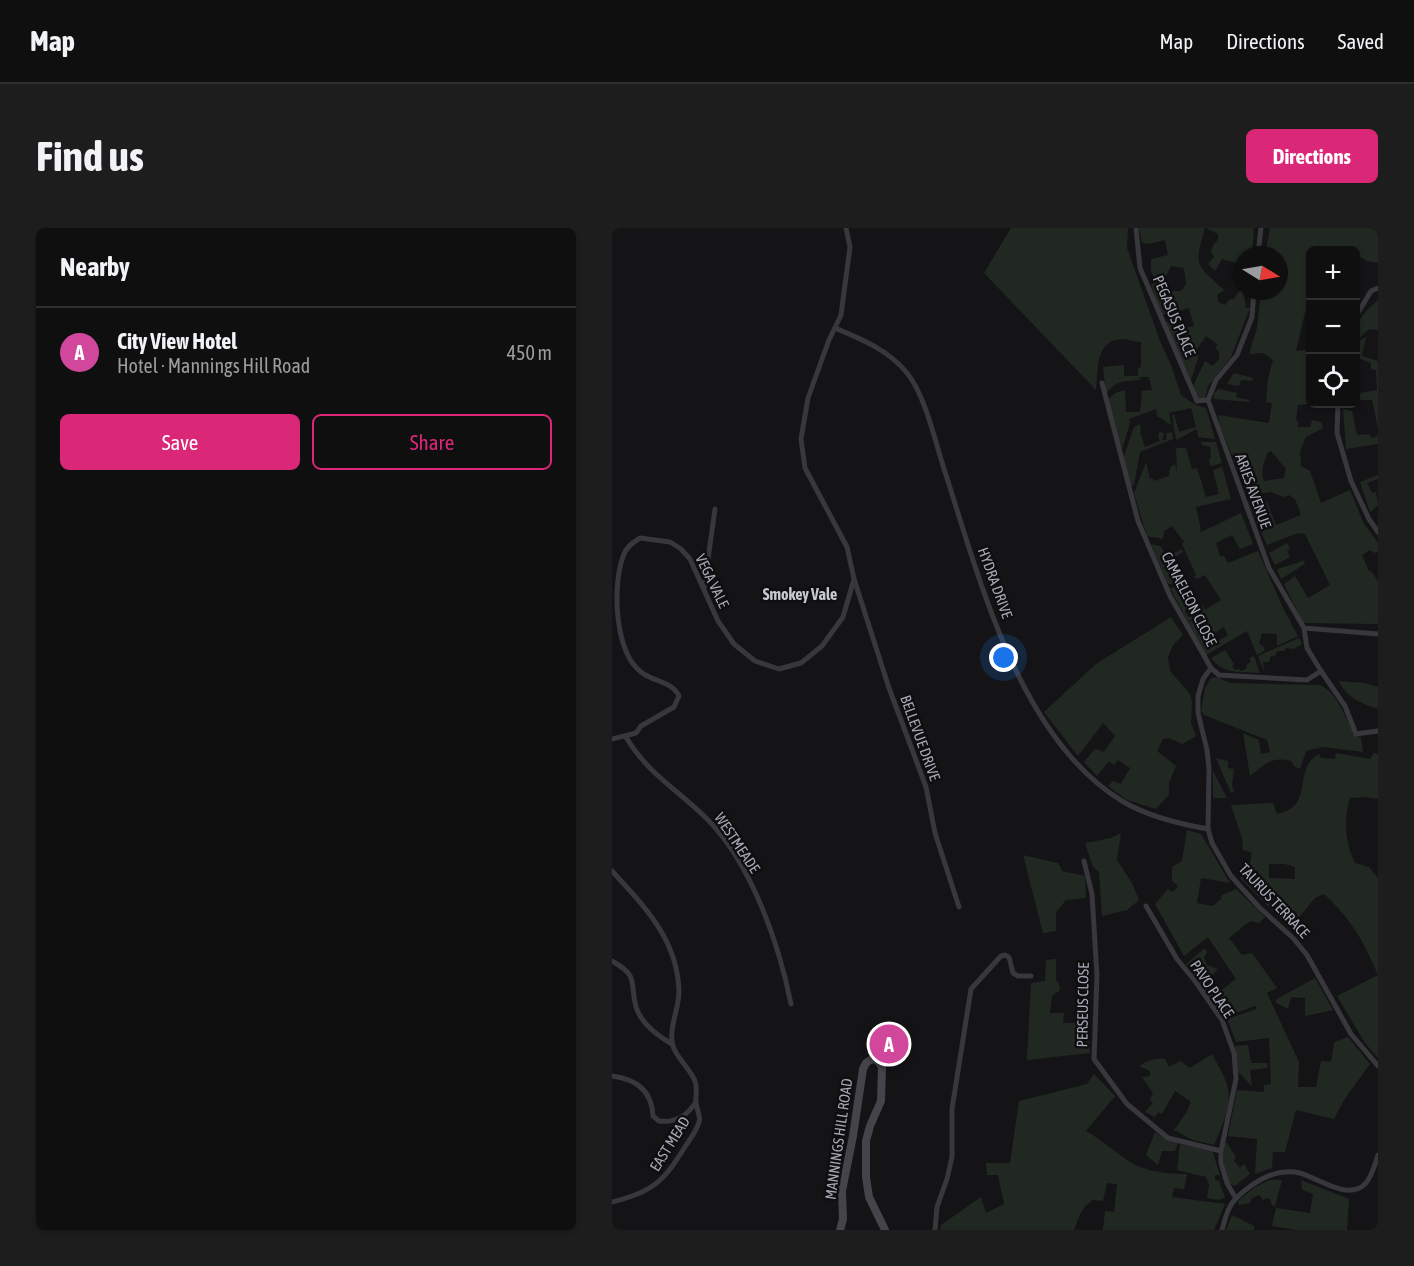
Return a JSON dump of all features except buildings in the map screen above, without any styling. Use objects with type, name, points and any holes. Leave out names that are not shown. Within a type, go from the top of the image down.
[{"type":"main road","name":"MANNINGS HILL ROAD","points":[[840,1230],[843,1220],[842,1191],[863,1069],[866,1062],[872,1059],[882,1067],[881,1101],[866,1142],[866,1177],[869,1197],[885,1230]]},
{"type":"street","name":"BELLEVUE DRIVE","points":[[846,228],[850,247],[841,315],[808,399],[801,439],[805,468],[847,547],[854,579],[926,787],[935,833],[959,907]]},
{"type":"street","name":"PEGASUS PLACE","points":[[1136,228],[1140,268],[1162,321],[1197,401],[1208,400]]},
{"type":"street","points":[[1259,246],[1261,228]]},
{"type":"street","points":[[1360,309],[1371,291],[1378,288]]},
{"type":"street","points":[[1208,400],[1216,380],[1237,355],[1252,317],[1253,300]]},
{"type":"street","name":"HYDRA DRIVE","points":[[835,328],[869,343],[894,358],[909,375],[923,402],[976,570],[1010,657],[1033,704],[1055,737],[1074,760],[1099,784],[1122,801],[1146,813],[1208,829]]},
{"type":"street","name":"CAMAELEON CLOSE","points":[[1102,383],[1138,521],[1170,596],[1211,668],[1219,675],[1307,680],[1321,671]]},
{"type":"street","name":"ARIES AVENUE","points":[[1208,400],[1269,568],[1304,628]]},
{"type":"street","points":[[1338,408],[1336,432],[1350,481],[1378,532]]},
{"type":"street","points":[[704,589],[715,509]]},
{"type":"street","name":"VEGA VALE","points":[[626,737],[636,733],[641,726],[674,707],[679,696],[676,689],[641,673],[627,657],[617,618],[618,570],[628,547],[640,538],[670,542],[681,549],[690,559],[718,621],[734,644],[755,661],[779,669],[801,663],[822,646],[843,617],[854,579]]},
{"type":"street","points":[[1378,634],[1304,628],[1307,648],[1345,706],[1356,734],[1378,731]]},
{"type":"street","name":"TAURUS TERRACE","points":[[1211,668],[1203,679],[1198,696],[1198,712],[1209,768],[1208,829],[1212,843],[1231,876],[1307,955],[1351,1034],[1378,1066]]},
{"type":"street","points":[[612,740],[626,737]]},
{"type":"street","name":"WESTMEADE","points":[[626,737],[646,766],[718,830],[737,860],[752,887],[772,933],[791,1004]]},
{"type":"street","name":"PERSEUS CLOSE","points":[[1084,861],[1092,894],[1097,976],[1094,1059],[1127,1104],[1168,1138],[1221,1150]]},
{"type":"street","points":[[612,871],[643,905],[662,931],[672,954],[678,976],[679,995],[672,1044],[695,1082],[696,1102],[686,1115],[676,1120],[659,1121],[653,1116],[649,1094],[627,1080],[612,1076]]},
{"type":"street","name":"PAVO PLACE","points":[[1146,906],[1177,959],[1222,1020],[1234,1053],[1236,1079],[1221,1150],[1221,1163],[1227,1183],[1235,1197]]},
{"type":"street","points":[[935,1230],[937,1207],[948,1179],[952,1157],[952,1108],[971,989],[1001,956],[1005,955],[1009,957],[1013,973],[1018,976],[1031,976]]},
{"type":"street","points":[[612,961],[630,974],[634,985],[636,1007],[642,1018],[658,1036],[672,1044]]},
{"type":"street","name":"EAST MEAD","points":[[612,1202],[637,1195],[661,1181],[699,1125],[700,1114],[696,1102]]},
{"type":"street","points":[[1222,1230],[1226,1213],[1235,1197],[1264,1177],[1284,1172],[1298,1172],[1343,1190],[1354,1190],[1364,1185],[1370,1177],[1378,1155]]},
{"type":"shaded area","points":[[1011,228],[1128,228],[1127,248],[1181,395],[1196,405],[1206,408],[1215,439],[1198,437],[1197,429],[1176,440],[1172,415],[1174,414],[1179,432],[1196,427],[1191,408],[1169,413],[1171,425],[1157,416],[1156,409],[1129,419],[1130,423],[1122,450],[1108,399],[1115,393],[1125,390],[1126,412],[1140,412],[1142,391],[1152,390],[1149,377],[1141,377],[1139,380],[1117,384],[1106,394],[1103,367],[1124,365],[1124,376],[1138,376],[1138,368],[1141,367],[1141,342],[1122,339],[1113,340],[1107,344],[1102,350],[1098,366],[1096,390],[984,273]]},
{"type":"shaded area","points":[[1139,228],[1205,228],[1199,250],[1200,264],[1202,269],[1224,290],[1217,295],[1218,302],[1225,305],[1234,298],[1245,300],[1246,308],[1250,308],[1231,357],[1208,386],[1205,399],[1198,398],[1193,386],[1205,361],[1213,366],[1219,359],[1219,352],[1215,347],[1218,345],[1206,336],[1195,352],[1199,355],[1191,380],[1165,322],[1177,320],[1182,329],[1194,326],[1189,308],[1162,315],[1151,285],[1156,282],[1151,271],[1151,259],[1168,255],[1165,240],[1149,244],[1142,243]],"holes":[[[1171,266],[1184,268],[1186,284],[1181,291],[1166,291],[1166,276]]]},
{"type":"shaded area","points":[[1206,228],[1254,228],[1253,246],[1234,246],[1234,262],[1222,259],[1215,271],[1208,264],[1214,257],[1211,252],[1218,240],[1218,234]]},
{"type":"shaded area","points":[[1270,228],[1378,228],[1378,263],[1360,257],[1360,246],[1306,246],[1306,312],[1296,351],[1306,350],[1306,404],[1298,405],[1296,420],[1298,427],[1310,427],[1312,420],[1321,422],[1323,428],[1306,437],[1300,452],[1301,466],[1310,471],[1321,503],[1350,490],[1363,522],[1378,543],[1378,551],[1375,553],[1370,550],[1362,555],[1369,571],[1378,581],[1378,624],[1303,623],[1284,584],[1295,576],[1308,598],[1330,585],[1305,534],[1298,533],[1267,545],[1248,502],[1257,499],[1267,502],[1276,525],[1301,515],[1295,499],[1289,495],[1284,497],[1271,492],[1247,495],[1220,426],[1218,415],[1269,423],[1272,403],[1266,402],[1268,378],[1273,360],[1263,353],[1249,354],[1257,328],[1260,300],[1288,300],[1288,246],[1267,246]],"holes":[[[1271,451],[1286,469],[1284,478],[1264,481],[1262,470],[1268,452]]]},
{"type":"shaded area","points":[[1378,300],[1378,330],[1369,329],[1360,337],[1360,320]]},
{"type":"shaded area","points":[[1366,337],[1362,356],[1378,361],[1378,428],[1372,400],[1360,400],[1360,393],[1377,390],[1376,370],[1371,369],[1371,363],[1360,359],[1360,341]]},
{"type":"shaded area","points":[[1234,373],[1253,378],[1252,381],[1241,380],[1239,386],[1227,384]]},
{"type":"shaded area","points":[[1219,389],[1237,393],[1236,397],[1249,400],[1249,402],[1214,399],[1214,393]]},
{"type":"shaded area","points":[[1343,409],[1352,411],[1357,435],[1369,434],[1371,438],[1378,436],[1378,444],[1346,449]]},
{"type":"shaded area","points":[[1140,424],[1145,447],[1160,441],[1158,435],[1160,431],[1164,434],[1162,440],[1166,440],[1167,435],[1165,434],[1172,432],[1173,439],[1140,452],[1134,485],[1131,486],[1123,459],[1134,427]]},
{"type":"shaded area","points":[[1201,442],[1216,442],[1222,463],[1210,466],[1210,447],[1202,445]]},
{"type":"shaded area","points":[[1176,448],[1186,448],[1192,469],[1197,468],[1206,497],[1219,494],[1213,470],[1222,467],[1231,499],[1196,507],[1201,530],[1199,533],[1241,513],[1253,544],[1240,549],[1232,535],[1216,543],[1220,556],[1224,556],[1228,563],[1258,551],[1298,636],[1277,646],[1277,634],[1262,633],[1259,644],[1265,650],[1257,655],[1247,631],[1206,655],[1188,623],[1199,615],[1204,623],[1200,614],[1195,616],[1189,608],[1185,610],[1188,617],[1193,618],[1188,622],[1170,588],[1183,586],[1191,604],[1196,603],[1199,607],[1203,606],[1205,610],[1221,600],[1205,575],[1197,579],[1194,577],[1196,575],[1182,544],[1184,542],[1172,526],[1164,531],[1163,539],[1147,536],[1134,493],[1146,462],[1150,479],[1154,481],[1169,476],[1170,467],[1175,464],[1177,472]],"holes":[[[1224,627],[1228,635],[1213,644],[1209,637]]]},
{"type":"shaded area","points":[[1378,475],[1378,479],[1367,483],[1372,493],[1376,492],[1378,505],[1370,512],[1360,482]]},
{"type":"shaded area","points":[[1287,543],[1290,557],[1275,565],[1269,553]]},
{"type":"shaded area","points":[[1151,544],[1160,546],[1167,556],[1182,549],[1183,552],[1172,559],[1176,564],[1173,566],[1175,572],[1180,570],[1184,578],[1181,577],[1177,584],[1168,584]]},
{"type":"shaded area","points":[[1303,560],[1305,564],[1281,579],[1277,570]]},
{"type":"shaded area","points":[[1171,617],[1183,635],[1173,645],[1168,657],[1170,671],[1190,694],[1191,723],[1196,736],[1182,744],[1169,738],[1163,739],[1157,751],[1176,766],[1169,783],[1169,795],[1156,809],[1127,800],[1108,786],[1113,781],[1121,784],[1130,768],[1118,760],[1114,765],[1109,761],[1097,776],[1084,762],[1095,749],[1104,752],[1115,736],[1103,723],[1078,756],[1044,712],[1096,664]]},
{"type":"shaded area","points":[[1299,638],[1302,644],[1294,649],[1286,648],[1284,651],[1277,651],[1275,656],[1271,656],[1269,662],[1263,662],[1264,672],[1258,656]]},
{"type":"shaded area","points":[[1225,650],[1235,670],[1241,671],[1247,668],[1246,665],[1251,662],[1249,658],[1254,656],[1260,673],[1239,672],[1221,667],[1211,658]]},
{"type":"shaded area","points":[[1217,677],[1230,683],[1320,685],[1333,695],[1353,731],[1361,737],[1363,752],[1322,747],[1306,751],[1300,769],[1295,767],[1291,761],[1273,760],[1250,776],[1243,733],[1259,740],[1261,754],[1270,752],[1267,740],[1204,715],[1201,711],[1205,688],[1211,678]]},
{"type":"shaded area","points":[[1339,681],[1364,683],[1378,687],[1378,709],[1350,696]]},
{"type":"shaded area","points":[[1336,753],[1370,759],[1374,753],[1378,754],[1378,799],[1350,798],[1346,823],[1347,839],[1355,863],[1369,867],[1378,878],[1378,975],[1356,931],[1324,894],[1315,898],[1290,928],[1240,878],[1245,873],[1251,859],[1251,852],[1243,850],[1242,838],[1231,805],[1273,803],[1277,814],[1289,810],[1300,795],[1306,769],[1311,761],[1319,754],[1321,758],[1335,759]],"holes":[[[1269,864],[1285,864],[1295,867],[1295,879],[1269,878]]]},
{"type":"shaded area","points":[[1216,758],[1228,761],[1228,768],[1234,769],[1232,785],[1234,791],[1231,793]]},
{"type":"shaded area","points":[[1213,771],[1227,798],[1214,798]]},
{"type":"shaded area","points":[[1187,830],[1201,834],[1230,883],[1201,878],[1197,903],[1213,906],[1222,895],[1236,889],[1265,917],[1259,923],[1250,921],[1229,938],[1242,955],[1252,953],[1277,988],[1267,993],[1299,1062],[1298,1087],[1316,1087],[1321,1061],[1331,1062],[1334,1042],[1348,1037],[1370,1064],[1344,1100],[1334,1119],[1296,1110],[1285,1152],[1273,1152],[1272,1168],[1255,1174],[1257,1139],[1228,1136],[1237,1090],[1264,1092],[1264,1085],[1271,1084],[1269,1038],[1236,1042],[1227,1019],[1257,1009],[1255,1006],[1224,1017],[1186,964],[1205,948],[1207,953],[1204,957],[1207,965],[1218,969],[1208,979],[1218,993],[1236,979],[1208,937],[1184,956],[1155,904],[1168,889],[1173,892],[1178,886],[1172,881],[1172,867],[1182,861]]},
{"type":"shaded area","points":[[1121,833],[1117,860],[1132,883],[1139,900],[1127,910],[1102,916],[1099,872],[1093,867],[1085,843],[1111,838]]},
{"type":"shaded area","points":[[1023,855],[1058,863],[1062,871],[1085,876],[1086,898],[1066,900],[1056,912],[1056,931],[1043,933]]},
{"type":"shaded area","points":[[1056,959],[1056,980],[1060,990],[1052,996],[1050,1013],[1064,1013],[1063,1023],[1088,1023],[1090,1053],[1027,1060],[1031,983],[1045,981],[1046,960]]},
{"type":"shaded area","points":[[1378,975],[1378,1058],[1365,1043],[1337,996]]},
{"type":"shaded area","points":[[1315,978],[1333,1010],[1305,1016],[1305,998],[1291,997],[1288,1009],[1275,1002],[1277,999]]},
{"type":"shaded area","points":[[1248,1045],[1251,1063],[1267,1063],[1268,1068],[1250,1070],[1252,1086],[1238,1072],[1235,1046]]},
{"type":"shaded area","points":[[1212,1054],[1224,1077],[1228,1092],[1225,1116],[1214,1145],[1193,1140],[1174,1130],[1191,1102],[1175,1091],[1162,1114],[1158,1112],[1155,1117],[1145,1112],[1153,1103],[1150,1100],[1153,1093],[1142,1077],[1150,1076],[1150,1071],[1139,1066],[1152,1060],[1165,1059],[1169,1067],[1180,1061],[1190,1068]]},
{"type":"shaded area","points":[[1094,1074],[1115,1096],[1086,1131],[1130,1162],[1143,1168],[1157,1172],[1187,1174],[1184,1189],[1174,1188],[1172,1197],[1225,1204],[1214,1230],[1103,1230],[1105,1211],[1114,1212],[1117,1184],[1107,1183],[1103,1201],[1093,1200],[1085,1206],[1074,1230],[940,1230],[941,1225],[981,1197],[986,1213],[1004,1204],[998,1175],[987,1175],[986,1163],[1010,1163],[1019,1101],[1087,1084]]},
{"type":"shaded area","points":[[1155,1132],[1167,1140],[1178,1143],[1175,1151],[1162,1151],[1158,1165],[1146,1155]]},
{"type":"shaded area","points":[[1224,1143],[1227,1143],[1236,1157],[1234,1161],[1240,1168],[1244,1164],[1250,1174],[1235,1186],[1229,1183],[1224,1166]]},
{"type":"shaded area","points":[[1180,1144],[1212,1150],[1220,1175],[1215,1175],[1215,1180],[1219,1181],[1225,1197],[1219,1200],[1207,1198],[1209,1184],[1206,1177],[1177,1170]]},
{"type":"shaded area","points":[[1270,1180],[1282,1180],[1275,1206],[1272,1205],[1270,1199],[1263,1200],[1259,1195],[1252,1198],[1250,1203],[1239,1205],[1238,1201],[1255,1187]]},
{"type":"shaded area","points":[[1301,1180],[1349,1199],[1347,1230],[1297,1230],[1272,1226],[1276,1208],[1310,1213],[1313,1194],[1302,1190]]},
{"type":"shaded area","points":[[1232,1215],[1254,1226],[1254,1230],[1226,1230]]},
{"type":"place","name":"City View Hotel","points":[[889,1044]]},
{"type":"district","name":"Smokey Vale","points":[[800,594]]}]
